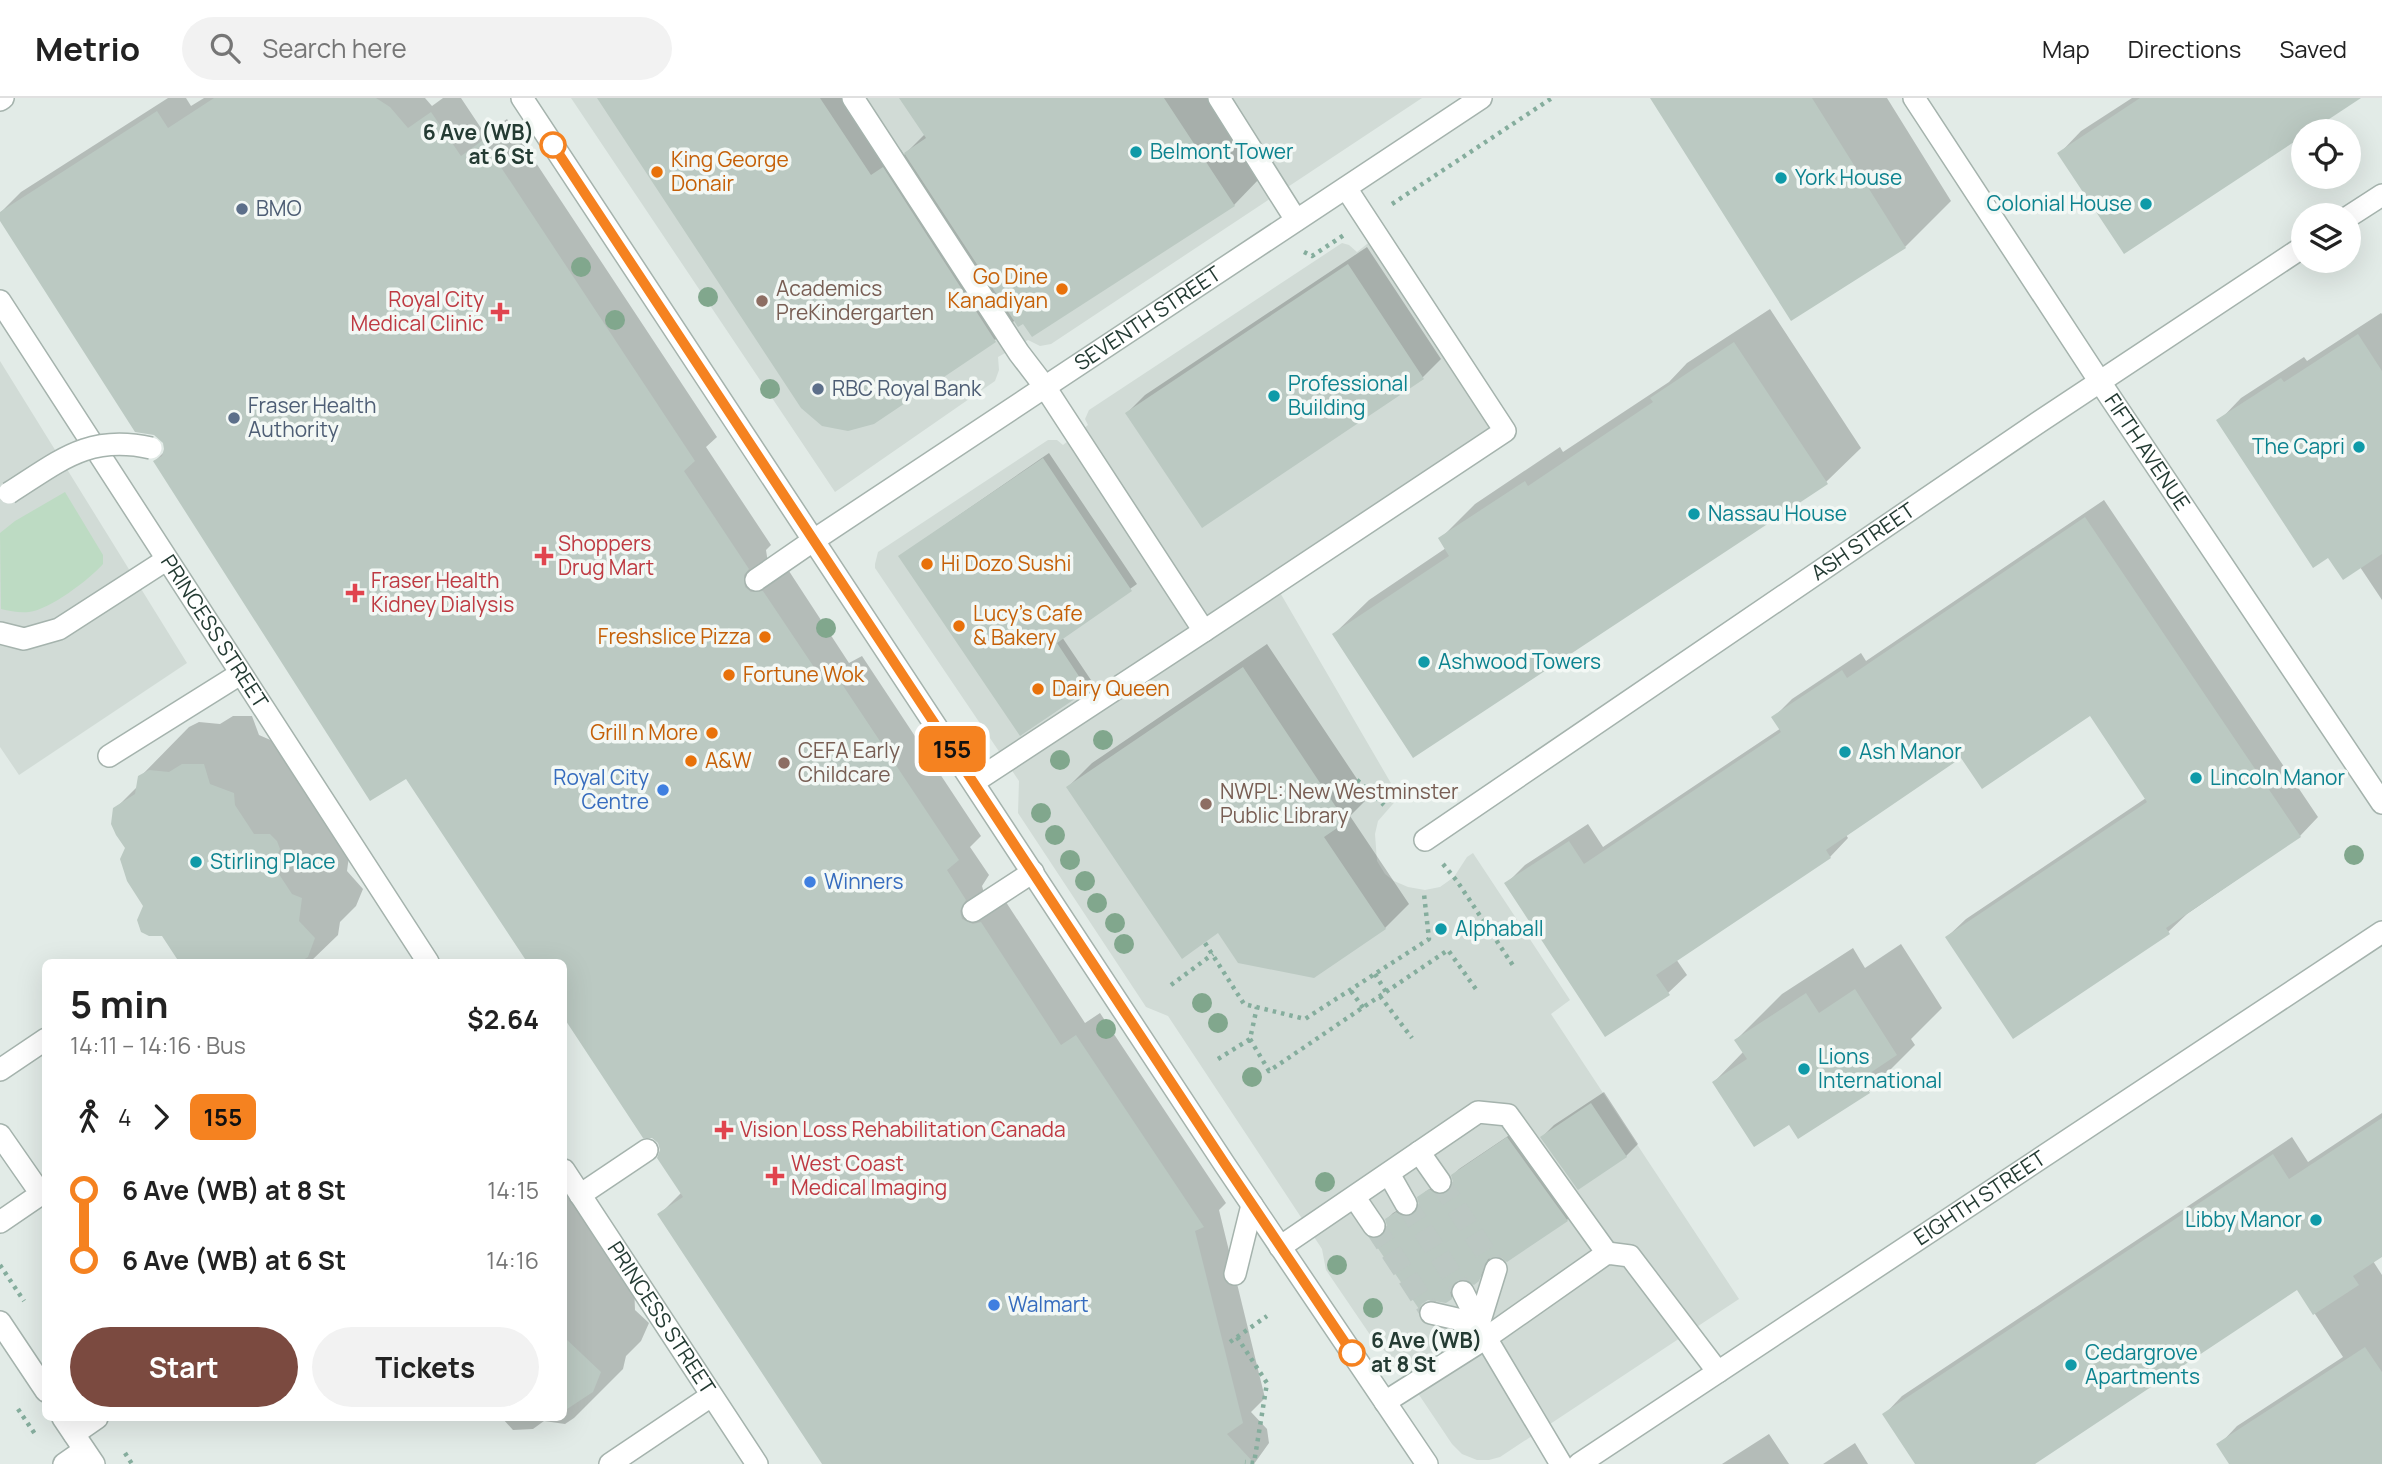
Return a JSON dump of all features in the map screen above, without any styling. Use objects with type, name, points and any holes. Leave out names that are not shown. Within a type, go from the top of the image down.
[{"type":"street","points":[[522,98],[1252,1205],[1427,1464]]},
{"type":"street","points":[[853,98],[1019,354],[1045,387],[1205,631]]},
{"type":"street","points":[[1219,98],[1296,220]]},
{"type":"street","name":"SEVENTH STREET","points":[[756,580],[1481,98]]},
{"type":"street","name":"FIFTH AVENUE","points":[[1914,98],[2100,382],[2382,803]]},
{"type":"street","points":[[974,782],[1505,431],[1346,188]]},
{"type":"street","points":[[2361,209],[2382,195]]},
{"type":"street","name":"ASH STREET","points":[[1425,840],[2291,255]]},
{"type":"street","name":"PRINCESS STREET","points":[[0,301],[426,959]]},
{"type":"street","points":[[5,496],[75,452],[106,443],[131,443],[152,448]]},
{"type":"street","points":[[0,633],[24,639],[59,629],[166,561]]},
{"type":"street","points":[[109,756],[240,674]]},
{"type":"street","points":[[974,911],[1033,872]]},
{"type":"street","name":"EIGHTH STREET","points":[[1579,1464],[2382,932]]},
{"type":"street","points":[[0,1070],[42,1041]]},
{"type":"street","points":[[1280,1247],[1478,1112],[1508,1115],[1607,1253]]},
{"type":"street","points":[[0,1135],[41,1195],[0,1222]]},
{"type":"street","points":[[580,1195],[647,1150]]},
{"type":"street","points":[[1419,1152],[1440,1182]]},
{"type":"street","points":[[1389,1174],[1406,1204]]},
{"type":"street","name":"PRINCESS STREET","points":[[567,1175],[757,1464]]},
{"type":"street","points":[[1355,1198],[1374,1226]]},
{"type":"street","points":[[1235,1274],[1252,1205]]},
{"type":"street","points":[[1385,1402],[1483,1331],[1607,1253],[1630,1256],[1718,1372]]},
{"type":"street","points":[[1483,1331],[1496,1269]]},
{"type":"street","points":[[1463,1292],[1561,1464]]},
{"type":"street","points":[[1431,1313],[1483,1331]]},
{"type":"street","points":[[0,1322],[42,1385]]},
{"type":"street","points":[[610,1464],[711,1396]]},
{"type":"street","points":[[64,1464],[95,1421]]},
{"type":"path","points":[[1312,256],[1552,98]]},
{"type":"path","points":[[1357,780],[1384,805]]},
{"type":"path","points":[[1425,840],[1457,881],[1514,967]]},
{"type":"path","points":[[1205,943],[1244,1004],[1305,1019],[1429,939],[1424,894]]},
{"type":"path","points":[[1250,1039],[1269,1071],[1448,950],[1478,992]]},
{"type":"path","points":[[1171,985],[1213,954]]},
{"type":"path","points":[[1375,974],[1386,992]]},
{"type":"path","points":[[1350,991],[1364,1009]]},
{"type":"path","points":[[1380,996],[1412,1038]]},
{"type":"path","points":[[1218,1059],[1250,1039],[1258,1007]]},
{"type":"path","points":[[1230,1342],[1267,1316]]},
{"type":"path","points":[[1237,1337],[1267,1383],[1254,1463],[1245,1462]]},
{"type":"path","points":[[14,1403],[41,1444]]},
{"type":"shaded area","points":[[571,98],[1422,98],[1051,344],[1040,346],[1028,340],[998,357],[999,370],[995,381],[835,492]]},
{"type":"shaded area","points":[[1377,236],[1505,431],[1275,584],[1399,797],[1378,821],[1375,834],[1377,861],[1385,874],[1408,887],[1425,890],[1440,887],[1454,877],[1467,857],[1473,853],[1570,1000],[1551,1014],[1739,1299],[1500,1457],[1489,1460],[1477,1460],[1462,1454],[1452,1444],[1395,1359],[1377,1345],[1326,1270],[1322,1249],[1168,1016],[1146,1007],[1018,813],[1019,781],[875,568],[878,552],[1048,440],[1057,440],[1063,445],[1088,425],[1085,419],[1089,410],[1342,243],[1357,252]]},
{"type":"shaded area","points":[[0,361],[187,663],[19,775],[0,747]]},
{"type":"green space","points":[[65,492],[103,555],[103,564],[89,578],[47,606],[29,612],[1,609],[0,533],[15,521]]},
{"type":"building","name":"Royal City Centre","points":[[214,98],[376,98],[390,107],[408,128],[431,112],[461,156],[483,140],[695,461],[684,471],[749,569],[744,575],[745,587],[751,592],[763,591],[826,685],[838,678],[959,860],[947,870],[966,900],[960,911],[962,919],[973,924],[981,922],[1061,1045],[1076,1035],[1204,1227],[1195,1231],[1243,1423],[1227,1434],[1255,1464],[822,1464],[657,1214],[683,1197],[657,1158],[660,1150],[658,1143],[652,1138],[643,1138],[567,1023],[567,959],[525,959],[406,779],[370,801],[153,461],[162,456],[163,443],[154,435],[135,432],[0,221],[0,212],[157,111],[168,128]]},
{"type":"building","points":[[597,98],[820,98],[871,175],[883,167],[996,342],[874,424],[848,431],[822,426],[801,408]]},
{"type":"building","points":[[899,98],[1164,98],[1235,206],[1032,337],[1023,324],[1018,327],[904,153],[926,138]]},
{"type":"building","name":"York House","points":[[1650,98],[1812,98],[1906,248],[1791,321]]},
{"type":"building","name":"Colonial House","points":[[2140,98],[2361,98],[2329,119],[2291,119],[2291,144],[2124,254],[2057,153]]},
{"type":"building","name":"Professional Building","points":[[1348,264],[1424,379],[1202,528],[1125,413]]},
{"type":"building","points":[[2358,334],[2382,371],[2382,554],[2343,580],[2328,558],[2313,568],[2216,420],[2281,378],[2284,382]]},
{"type":"building","name":"Nassau House","points":[[1734,342],[1828,484],[1413,758],[1332,634],[1449,556],[1438,538],[1525,481],[1528,486],[1653,402],[1650,398]]},
{"type":"building","points":[[1043,458],[1132,591],[1057,643],[1088,690],[1020,736],[898,556]]},
{"type":"building","points":[[2085,517],[2301,837],[2166,928],[2170,934],[2013,1039],[1945,937],[2147,802],[2090,716],[1982,789],[1961,758],[1826,850],[1831,858],[1656,975],[1670,995],[1605,1037],[1504,883],[1569,841],[1584,864],[1781,732],[1771,717],[1842,670],[1847,678]]},
{"type":"building","name":"NWPL: New Westminster Public Library","points":[[1243,667],[1346,822],[1324,837],[1386,929],[1314,978],[1238,963],[1218,933],[1182,959],[1066,787]]},
{"type":"building","name":"Stirling Place","points":[[182,764],[204,764],[210,784],[234,793],[235,805],[254,834],[270,834],[277,841],[280,849],[273,865],[292,894],[302,898],[299,921],[315,938],[308,957],[177,959],[162,936],[149,936],[141,932],[137,920],[143,906],[127,881],[120,859],[125,848],[111,824],[113,808],[135,794],[138,776],[149,770],[169,772]]},
{"type":"building","name":"Lions International","points":[[1855,989],[1897,1055],[1861,1079],[1870,1093],[1798,1139],[1789,1125],[1754,1147],[1712,1082],[1747,1059],[1734,1040],[1806,993],[1819,1013]]},
{"type":"building","points":[[1591,1103],[1627,1157],[1578,1190],[1540,1137]]},
{"type":"building","name":"Cedargrove Apartments","points":[[2382,1118],[2382,1257],[2353,1276],[2359,1285],[2313,1315],[2297,1290],[2035,1464],[1915,1464],[1882,1414],[2273,1154],[2289,1179]]},
{"type":"building","points":[[1507,1137],[1568,1221],[1507,1262],[1499,1256],[1488,1259],[1479,1281],[1474,1285],[1464,1279],[1457,1281],[1450,1291],[1452,1299],[1446,1303],[1428,1300],[1419,1309],[1371,1238],[1382,1236],[1387,1226],[1385,1219],[1396,1212],[1405,1217],[1413,1215],[1419,1205],[1417,1197],[1429,1189],[1440,1195],[1448,1192],[1453,1182],[1451,1175]]},
{"type":"building","points":[[567,1340],[601,1372],[593,1392],[567,1409]]},
{"type":"building","points":[[2365,1347],[2382,1372],[2382,1464],[2229,1464],[2216,1444]]},
{"type":"tunnel","points":[[1440,1182],[1496,1269]]},
{"type":"tunnel","points":[[1406,1204],[1463,1292]]},
{"type":"tunnel","points":[[1374,1226],[1431,1313]]},
{"type":"bus line","name":"155","points":[[553,145],[1352,1353]]},
{"type":"place","name":"6 Ave (WB) at 6 St","points":[[553,145]]},
{"type":"place","name":"Belmont Tower","points":[[1136,152]]},
{"type":"place","name":"King George Donair","points":[[657,172]]},
{"type":"place","name":"York House","points":[[1781,178]]},
{"type":"place","name":"Colonial House","points":[[2146,204]]},
{"type":"place","name":"BMO","points":[[242,209]]},
{"type":"place","name":"Go Dine Kanadiyan","points":[[1062,289]]},
{"type":"place","name":"Academics PreKindergarten","points":[[762,301]]},
{"type":"place","name":"Royal City Medical Clinic","points":[[500,312]]},
{"type":"place","name":"RBC Royal Bank","points":[[818,389]]},
{"type":"place","name":"Professional Building","points":[[1274,396]]},
{"type":"place","name":"Fraser Health Authority","points":[[234,418]]},
{"type":"place","name":"The Capri","points":[[2359,447]]},
{"type":"place","name":"Nassau House","points":[[1694,514]]},
{"type":"place","name":"Shoppers Drug Mart","points":[[544,556]]},
{"type":"place","name":"Hi Dozo Sushi","points":[[927,564]]},
{"type":"place","name":"Fraser Health Kidney Dialysis","points":[[355,593]]},
{"type":"place","name":"Lucy's Cafe & Bakery","points":[[959,626]]},
{"type":"place","name":"Freshslice Pizza","points":[[765,637]]},
{"type":"place","name":"Ashwood Towers","points":[[1424,662]]},
{"type":"place","name":"Fortune Wok","points":[[729,675]]},
{"type":"place","name":"Dairy Queen","points":[[1038,689]]},
{"type":"place","name":"Grill n More","points":[[712,733]]},
{"type":"place","name":"Ash Manor","points":[[1845,752]]},
{"type":"place","name":"A&W","points":[[691,761]]},
{"type":"place","name":"CEFA Early Childcare","points":[[784,763]]},
{"type":"place","name":"Lincoln Manor","points":[[2196,778]]},
{"type":"place","name":"Royal City Centre","points":[[663,790]]},
{"type":"place","name":"NWPL: New Westminster Public Library","points":[[1206,804]]},
{"type":"place","name":"Stirling Place","points":[[196,862]]},
{"type":"place","name":"Winners","points":[[810,882]]},
{"type":"place","name":"Alphaball","points":[[1441,929]]},
{"type":"place","name":"Lions International","points":[[1804,1069]]},
{"type":"place","name":"Vision Loss Rehabilitation Canada","points":[[724,1130]]},
{"type":"place","name":"West Coast Medical Imaging","points":[[775,1176]]},
{"type":"place","name":"Libby Manor","points":[[2316,1220]]},
{"type":"place","name":"Walmart","points":[[994,1305]]},
{"type":"place","name":"6 Ave (WB) at 8 St","points":[[1352,1353]]},
{"type":"place","name":"Cedargrove Apartments","points":[[2071,1365]]}]
